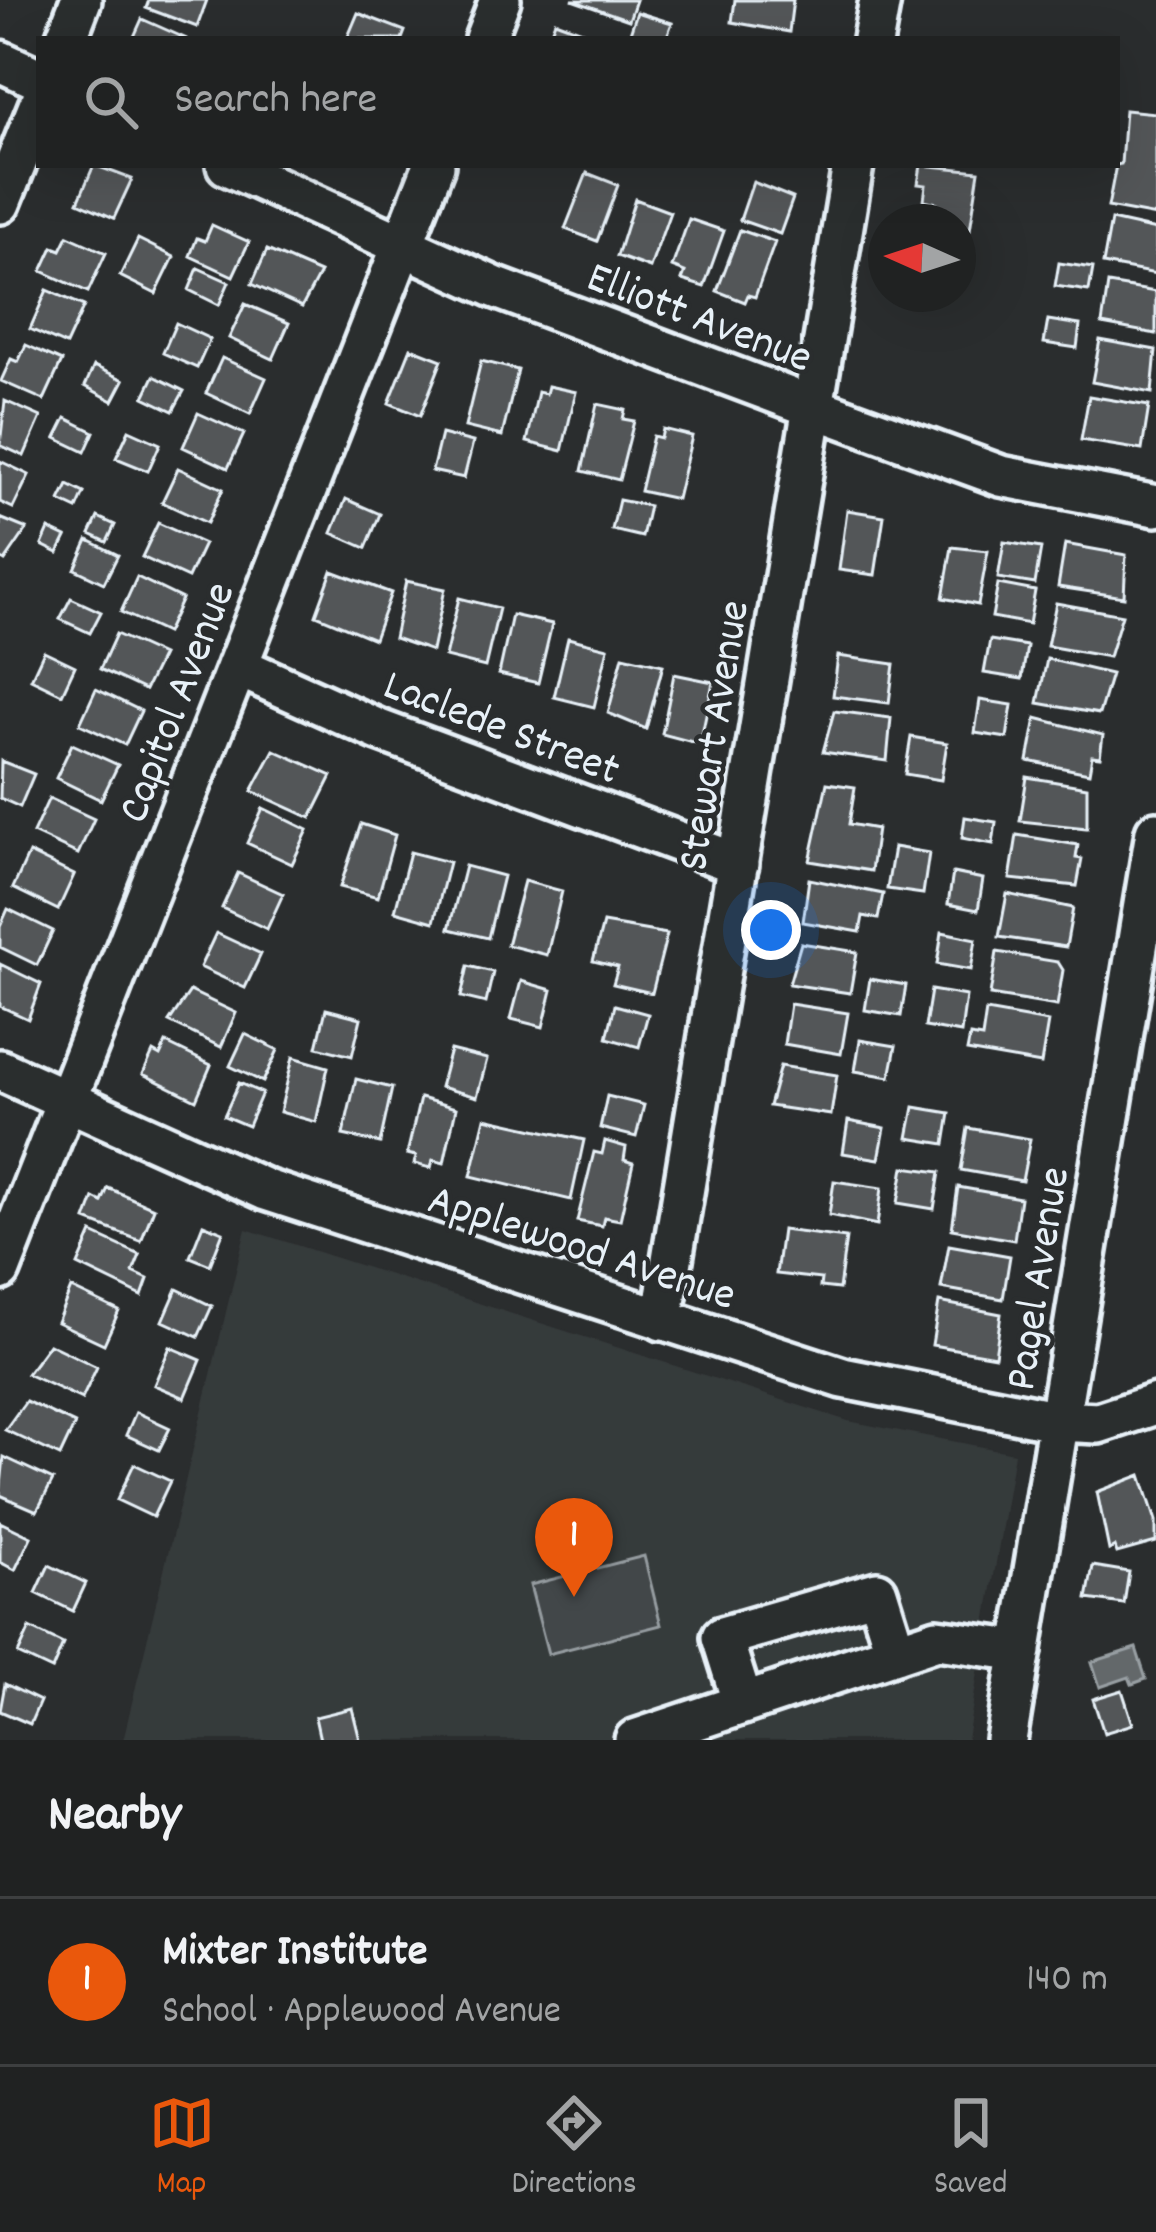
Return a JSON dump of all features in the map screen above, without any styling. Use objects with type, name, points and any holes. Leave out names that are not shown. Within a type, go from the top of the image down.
[{"type":"street","points":[[67,36],[81,0]]},
{"type":"street","points":[[485,36],[500,0]]},
{"type":"street","points":[[874,36],[880,0]]},
{"type":"street","points":[[0,61],[36,79]]},
{"type":"street","points":[[0,203],[36,113]]},
{"type":"street","name":"Elliott Avenue","points":[[234,168],[494,287],[1001,476],[1156,506]]},
{"type":"street","name":"Capitol Avenue","points":[[0,1270],[433,168]]},
{"type":"street","name":"Stewart Avenue","points":[[662,1321],[853,168]]},
{"type":"street","name":"Laclede Street","points":[[237,666],[380,730],[738,864]]},
{"type":"street","name":"Pagel Avenue","points":[[1006,1740],[1156,832]]},
{"type":"street","name":"Applewood Avenue","points":[[0,1070],[266,1190],[843,1378],[1059,1421],[1098,1423],[1156,1404]]},
{"type":"street","points":[[743,1704],[722,1637],[878,1592],[896,1653]]},
{"type":"street","points":[[635,1740],[937,1639],[1021,1651]]},
{"type":"shaded area","points":[[246,1229],[848,1421],[1014,1453],[967,1740],[123,1740]]},
{"type":"shaded area","points":[[644,1556],[661,1625],[548,1654],[530,1585]]},
{"type":"shaded area","points":[[1136,1648],[1146,1679],[1132,1684],[1129,1677],[1100,1687],[1092,1662]]},
{"type":"building","points":[[149,0],[207,0],[197,27],[146,8]]},
{"type":"building","points":[[572,0],[636,0],[629,20]]},
{"type":"building","points":[[735,0],[793,0],[789,32],[732,22]]},
{"type":"building","points":[[637,12],[672,23],[667,36],[629,36]]},
{"type":"building","points":[[358,13],[405,31],[403,36],[348,36]]},
{"type":"building","points":[[142,19],[180,36],[134,36]]},
{"type":"building","points":[[555,21],[596,36],[549,36]]},
{"type":"building","points":[[1125,110],[1156,113],[1156,216],[1108,207],[1115,168],[1121,164]]},
{"type":"building","points":[[93,168],[132,179],[114,218],[78,202]]},
{"type":"building","points":[[921,168],[979,171],[974,204],[924,200],[926,185],[918,184]]},
{"type":"building","points":[[587,173],[618,185],[597,241],[565,229]]},
{"type":"building","points":[[753,182],[793,198],[780,234],[740,220]]},
{"type":"building","points":[[635,199],[670,212],[650,268],[617,256]]},
{"type":"building","points":[[689,219],[724,231],[704,287],[682,280],[685,272],[672,267]]},
{"type":"building","points":[[1111,220],[1156,230],[1156,274],[1103,264]]},
{"type":"building","points":[[212,225],[249,242],[233,276],[190,256],[197,238],[205,241]]},
{"type":"building","points":[[740,230],[775,242],[755,297],[748,295],[745,302],[717,291]]},
{"type":"building","points":[[68,236],[106,253],[88,292],[42,271],[53,247],[61,250]]},
{"type":"building","points":[[138,239],[174,257],[156,294],[120,276]]},
{"type":"building","points":[[267,250],[320,273],[302,307],[252,284]]},
{"type":"building","points":[[1059,263],[1093,268],[1089,291],[1055,286]]},
{"type":"building","points":[[198,268],[229,282],[219,305],[189,290]]},
{"type":"building","points":[[1108,284],[1156,292],[1156,334],[1102,324]]},
{"type":"building","points":[[47,290],[84,306],[66,345],[30,329]]},
{"type":"building","points":[[245,304],[289,323],[273,359],[229,338]]},
{"type":"building","points":[[1048,320],[1080,325],[1077,348],[1044,343]]},
{"type":"building","points":[[176,323],[210,339],[197,368],[163,353]]},
{"type":"building","points":[[1100,340],[1156,350],[1152,393],[1092,382]]},
{"type":"building","points":[[26,345],[62,361],[44,400],[1,381],[11,359],[18,362]]},
{"type":"building","points":[[411,348],[442,360],[420,416],[389,403]]},
{"type":"building","points":[[222,358],[266,378],[250,414],[206,393]]},
{"type":"building","points":[[481,361],[518,370],[502,436],[465,427]]},
{"type":"building","points":[[94,366],[124,380],[113,401],[85,386]]},
{"type":"building","points":[[154,376],[184,391],[173,411],[144,397]]},
{"type":"building","points":[[548,386],[576,392],[562,451],[527,442],[538,392],[546,394]]},
{"type":"building","points":[[1089,396],[1149,406],[1142,450],[1081,440]]},
{"type":"building","points":[[5,401],[41,417],[24,456],[0,445]]},
{"type":"building","points":[[597,404],[625,410],[623,419],[634,421],[619,480],[582,471]]},
{"type":"building","points":[[198,413],[244,434],[228,468],[183,447]]},
{"type":"building","points":[[66,418],[94,432],[85,452],[56,438]]},
{"type":"building","points":[[663,429],[692,436],[677,499],[640,491],[653,436],[661,438]]},
{"type":"building","points":[[129,430],[160,444],[148,471],[116,458]]},
{"type":"building","points":[[441,434],[473,442],[464,478],[432,471]]},
{"type":"building","points":[[0,461],[29,475],[13,508],[0,502]]},
{"type":"building","points":[[178,468],[223,489],[207,523],[162,502]]},
{"type":"building","points":[[68,485],[84,493],[77,509],[60,501]]},
{"type":"building","points":[[346,499],[380,514],[366,548],[332,533]]},
{"type":"building","points":[[619,500],[649,506],[642,537],[612,530]]},
{"type":"building","points":[[847,510],[884,516],[875,575],[839,570]]},
{"type":"building","points":[[98,517],[115,525],[107,542],[90,534]]},
{"type":"building","points":[[0,518],[27,529],[5,561],[0,558]]},
{"type":"building","points":[[158,523],[204,544],[188,578],[142,557]]},
{"type":"building","points":[[49,529],[66,537],[58,553],[42,545]]},
{"type":"building","points":[[88,540],[118,555],[104,583],[75,569]]},
{"type":"building","points":[[1004,542],[1041,548],[1035,584],[998,578]]},
{"type":"building","points":[[1065,544],[1126,555],[1124,597],[1058,587]]},
{"type":"building","points":[[952,547],[988,551],[978,605],[943,598]]},
{"type":"building","points":[[332,571],[391,593],[374,639],[316,615]]},
{"type":"building","points":[[137,577],[182,599],[166,633],[121,612]]},
{"type":"building","points":[[406,581],[445,589],[432,651],[394,638]]},
{"type":"building","points":[[998,584],[1035,591],[1029,624],[992,617]]},
{"type":"building","points":[[71,598],[101,612],[90,633],[60,619]]},
{"type":"building","points":[[459,598],[499,608],[485,667],[445,657]]},
{"type":"building","points":[[1056,603],[1122,615],[1109,657],[1047,646]]},
{"type":"building","points":[[512,615],[552,624],[538,683],[499,674]]},
{"type":"building","points":[[116,634],[162,655],[145,690],[100,669]]},
{"type":"building","points":[[568,638],[608,648],[594,707],[554,697]]},
{"type":"building","points":[[990,640],[1027,646],[1022,679],[984,673]]},
{"type":"building","points":[[44,651],[75,666],[62,694],[31,679]]},
{"type":"building","points":[[623,656],[663,665],[646,729],[608,713]]},
{"type":"building","points":[[838,656],[894,664],[889,703],[833,696]]},
{"type":"building","points":[[1047,659],[1111,674],[1099,714],[1038,703]]},
{"type":"building","points":[[674,674],[713,682],[700,744],[662,734]]},
{"type":"building","points":[[96,689],[141,711],[125,745],[80,724]]},
{"type":"building","points":[[980,700],[1012,705],[1007,738],[975,733]]},
{"type":"building","points":[[834,711],[891,718],[887,761],[823,752]]},
{"type":"building","points":[[1036,718],[1103,735],[1100,757],[1092,756],[1089,773],[1028,761]]},
{"type":"building","points":[[911,737],[947,743],[941,780],[905,774]]},
{"type":"building","points":[[72,744],[118,765],[101,800],[56,778]]},
{"type":"building","points":[[274,750],[332,776],[311,818],[252,791]]},
{"type":"building","points":[[1,761],[34,774],[20,807],[0,798]]},
{"type":"building","points":[[1027,777],[1087,787],[1087,828],[1020,821]]},
{"type":"building","points":[[827,783],[855,787],[849,824],[877,829],[871,871],[810,861]]},
{"type":"building","points":[[49,798],[94,819],[78,854],[33,833]]},
{"type":"building","points":[[263,808],[308,830],[292,864],[247,843]]},
{"type":"building","points":[[965,817],[996,822],[993,844],[962,838]]},
{"type":"building","points":[[361,824],[395,835],[378,897],[340,887]]},
{"type":"building","points":[[1017,835],[1078,845],[1076,858],[1082,859],[1077,886],[1010,879]]},
{"type":"building","points":[[894,847],[929,853],[923,894],[887,889]]},
{"type":"building","points":[[410,852],[449,862],[434,922],[395,911]]},
{"type":"building","points":[[29,853],[74,875],[58,910],[13,888]]},
{"type":"building","points":[[465,866],[503,876],[488,938],[449,929]]},
{"type":"building","points":[[238,873],[283,894],[267,929],[222,908]]},
{"type":"building","points":[[953,873],[983,879],[978,910],[948,904]]},
{"type":"building","points":[[809,879],[883,894],[878,919],[863,916],[860,932],[803,922]]},
{"type":"building","points":[[524,881],[562,891],[547,955],[507,945]]},
{"type":"building","points":[[1007,894],[1073,908],[1066,947],[999,937]]},
{"type":"building","points":[[8,909],[53,931],[37,965],[0,947],[0,927]]},
{"type":"building","points":[[603,923],[667,934],[652,993],[613,984],[618,967],[593,961]]},
{"type":"building","points":[[942,932],[976,939],[971,970],[937,964]]},
{"type":"building","points":[[216,933],[261,954],[245,988],[200,967]]},
{"type":"building","points":[[801,943],[857,952],[850,993],[789,984]]},
{"type":"building","points":[[997,952],[1058,962],[1063,970],[1057,1006],[990,995]]},
{"type":"building","points":[[0,964],[41,984],[28,1019],[0,1006]]},
{"type":"building","points":[[468,966],[493,972],[486,1003],[461,997]]},
{"type":"building","points":[[870,979],[906,985],[901,1016],[865,1010]]},
{"type":"building","points":[[521,981],[552,990],[543,1027],[511,1019]]},
{"type":"building","points":[[931,990],[966,996],[961,1033],[925,1027]]},
{"type":"building","points":[[190,991],[236,1013],[221,1047],[169,1022]]},
{"type":"building","points":[[790,1004],[848,1013],[841,1054],[784,1044]]},
{"type":"building","points":[[615,1005],[648,1014],[639,1047],[607,1038]]},
{"type":"building","points":[[326,1009],[361,1018],[352,1056],[317,1047]]},
{"type":"building","points":[[986,1011],[1048,1022],[1041,1064],[967,1051],[970,1036],[982,1038]]},
{"type":"building","points":[[245,1034],[278,1050],[263,1082],[230,1066]]},
{"type":"building","points":[[860,1040],[896,1046],[890,1077],[855,1071]]},
{"type":"building","points":[[166,1043],[211,1065],[196,1100],[143,1074],[153,1052],[160,1056]]},
{"type":"building","points":[[450,1050],[487,1059],[477,1097],[440,1087]]},
{"type":"building","points":[[293,1057],[328,1067],[316,1122],[280,1112]]},
{"type":"building","points":[[780,1066],[837,1075],[831,1115],[769,1106]]},
{"type":"building","points":[[356,1079],[392,1088],[380,1143],[343,1135]]},
{"type":"building","points":[[239,1083],[262,1093],[248,1126],[224,1116]]},
{"type":"building","points":[[607,1096],[644,1105],[636,1137],[600,1128]]},
{"type":"building","points":[[420,1098],[456,1108],[444,1163],[433,1160],[431,1168],[414,1164],[416,1156],[407,1154]]},
{"type":"building","points":[[914,1107],[950,1113],[945,1144],[908,1138]]},
{"type":"building","points":[[485,1118],[584,1140],[571,1200],[471,1176]]},
{"type":"building","points":[[848,1121],[885,1128],[879,1159],[843,1153]]},
{"type":"building","points":[[968,1128],[1030,1139],[1022,1181],[961,1170]]},
{"type":"building","points":[[605,1141],[626,1147],[624,1160],[633,1163],[620,1220],[604,1217],[602,1226],[577,1221],[594,1152],[602,1154]]},
{"type":"building","points":[[904,1167],[940,1172],[934,1209],[898,1203]]},
{"type":"building","points":[[834,1181],[882,1188],[877,1225],[829,1215]]},
{"type":"building","points":[[958,1187],[1020,1198],[1014,1240],[952,1229]]},
{"type":"building","points":[[108,1188],[154,1208],[141,1241],[86,1220],[94,1198],[102,1202]]},
{"type":"building","points":[[203,1224],[223,1232],[210,1265],[190,1257]]},
{"type":"building","points":[[782,1230],[846,1238],[839,1289],[820,1287],[821,1279],[776,1274]]},
{"type":"building","points":[[92,1233],[140,1255],[133,1272],[148,1279],[142,1296],[78,1265]]},
{"type":"building","points":[[949,1245],[1010,1256],[1003,1299],[941,1288]]},
{"type":"building","points":[[71,1288],[119,1311],[104,1344],[57,1322]]},
{"type":"building","points":[[177,1289],[212,1306],[198,1337],[163,1321]]},
{"type":"building","points":[[939,1302],[1001,1314],[995,1356],[932,1345]]},
{"type":"building","points":[[49,1344],[97,1367],[82,1399],[27,1374]]},
{"type":"building","points":[[170,1347],[201,1360],[185,1398],[154,1385]]},
{"type":"building","points":[[26,1401],[75,1424],[60,1456],[5,1430]]},
{"type":"building","points":[[136,1412],[170,1428],[159,1450],[126,1435]]},
{"type":"building","points":[[4,1457],[53,1480],[37,1511],[0,1495]]},
{"type":"building","points":[[134,1464],[170,1481],[153,1517],[117,1500]]},
{"type":"building","points":[[1141,1475],[1156,1521],[1156,1542],[1117,1553],[1115,1547],[1109,1550],[1097,1492]]},
{"type":"building","points":[[0,1522],[31,1537],[15,1570],[0,1562]]},
{"type":"building","points":[[49,1565],[86,1583],[73,1611],[36,1593]]},
{"type":"building","points":[[1093,1566],[1129,1572],[1124,1604],[1087,1599]]},
{"type":"building","points":[[30,1628],[63,1644],[52,1670],[18,1654]]},
{"type":"building","points":[[5,1684],[40,1701],[30,1724],[0,1711]]},
{"type":"building","points":[[1122,1690],[1133,1724],[1104,1733],[1093,1699]]},
{"type":"building","points":[[352,1708],[360,1740],[320,1740],[315,1717]]},
{"type":"place","name":"Mixter Institute","points":[[574,1597]]}]
